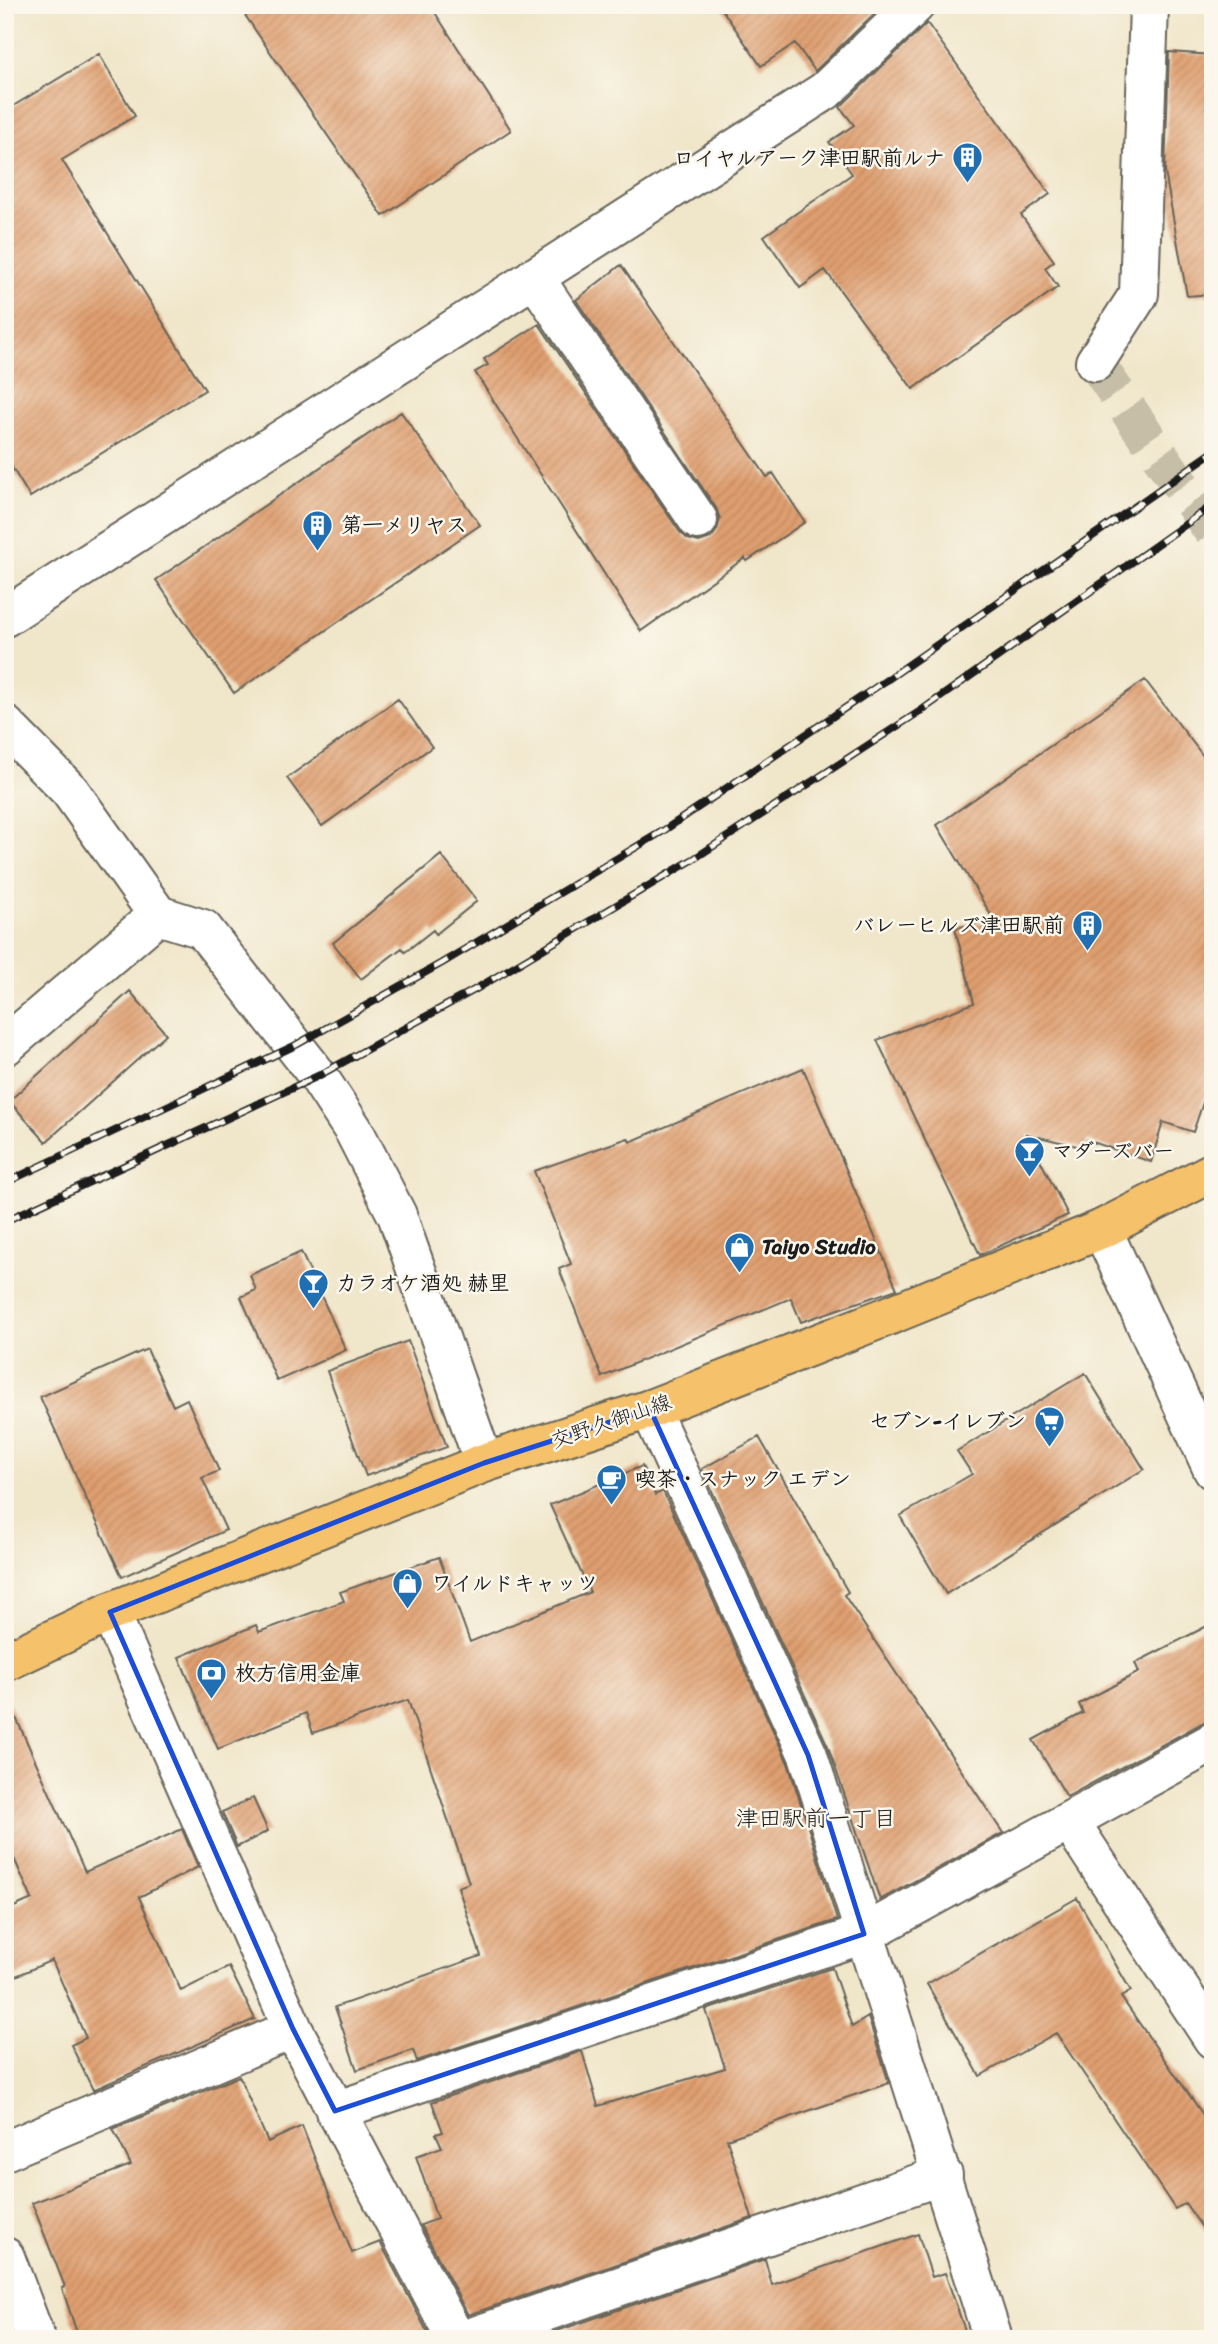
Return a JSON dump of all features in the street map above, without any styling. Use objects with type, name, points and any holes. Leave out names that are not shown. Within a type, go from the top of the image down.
[{"type":"main road","name":"交野久御山線","points":[[5,1662],[110,1612],[484,1463],[650,1409],[1102,1229],[1213,1172]]},
{"type":"street","points":[[5,617],[825,91],[915,5]]},
{"type":"street","points":[[1095,362],[1139,294],[1149,6]]},
{"type":"street","points":[[534,277],[698,520]]},
{"type":"street","points":[[12,747],[70,791],[158,915],[203,929],[296,1045],[354,1131],[397,1215],[484,1463]]},
{"type":"street","points":[[5,1046],[158,915]]},
{"type":"street","points":[[1102,1229],[1213,1470]]},
{"type":"street","points":[[650,1409],[808,1755],[943,2175],[992,2339]]},
{"type":"street","points":[[110,1612],[293,2029],[456,2339]]},
{"type":"street","points":[[335,2111],[864,1934],[1213,1742]]},
{"type":"street","points":[[1070,1822],[1213,2039]]},
{"type":"street","points":[[5,2151],[293,2029]]},
{"type":"street","points":[[466,2339],[943,2175]]},
{"type":"street","points":[[6,2259],[36,2339]]},
{"type":"highlighted area","points":[[650,1409],[808,1755],[864,1934],[335,2111],[293,2029],[110,1612],[484,1463]]},
{"type":"building","points":[[238,5],[430,5],[511,130],[383,216]]},
{"type":"building","points":[[719,5],[883,5],[815,71],[795,43],[761,66]]},
{"type":"building","name":"ロイヤルアーク津田駅前ルナ","points":[[927,23],[1050,194],[1021,215],[1054,261],[1045,268],[1058,287],[913,389],[825,270],[800,288],[764,236],[852,174],[829,142],[854,125],[840,107]]},
{"type":"building","points":[[1169,52],[1213,55],[1213,294],[1187,296],[1165,172]]},
{"type":"building","points":[[99,54],[135,116],[62,160],[205,390],[30,497],[5,456],[5,111]]},
{"type":"building","points":[[621,265],[767,477],[773,473],[805,522],[747,561],[745,558],[641,631],[475,372],[488,365],[484,359],[539,324],[680,532],[688,539],[699,542],[711,538],[720,519],[716,508],[576,300]]},
{"type":"building","name":"第一メリヤス","points":[[401,412],[480,525],[234,693],[156,580]]},
{"type":"building","points":[[1145,680],[1213,769],[1213,1073],[1193,1132],[1163,1122],[1151,1162],[1087,1140],[1085,1148],[1027,1134],[1068,1215],[980,1255],[877,1040],[974,1003],[955,928],[994,920],[937,825]]},
{"type":"building","points":[[398,699],[432,747],[322,826],[287,778]]},
{"type":"building","points":[[441,855],[477,901],[436,934],[433,930],[405,952],[402,948],[361,979],[333,943]]},
{"type":"building","points":[[130,991],[166,1034],[46,1142],[9,1101]]},
{"type":"building","points":[[803,1068],[897,1289],[801,1322],[791,1298],[602,1377],[559,1269],[571,1264],[534,1171],[628,1138],[630,1142]]},
{"type":"building","points":[[301,1252],[346,1350],[277,1381],[241,1297],[256,1290],[250,1275]]},
{"type":"building","points":[[408,1341],[447,1447],[366,1476],[327,1371]]},
{"type":"building","points":[[147,1349],[173,1406],[187,1399],[219,1471],[202,1478],[226,1530],[122,1577],[40,1397]]},
{"type":"building","points":[[1085,1373],[1144,1469],[946,1594],[900,1516],[972,1474],[957,1451]]},
{"type":"building","points":[[759,1437],[848,1592],[844,1595],[1003,1833],[880,1900],[828,1746],[702,1469]]},
{"type":"building","points":[[642,1466],[655,1495],[663,1491],[788,1763],[837,1920],[417,2061],[413,2050],[357,2070],[335,2007],[481,1956],[458,1887],[469,1883],[408,1700],[313,1733],[306,1713],[218,1749],[179,1657],[256,1625],[259,1632],[344,1601],[340,1592],[439,1557],[470,1642],[590,1592],[550,1505]]},
{"type":"building","points":[[1213,1623],[1213,1720],[1202,1723],[1067,1797],[1033,1740],[1083,1713],[1079,1704],[1139,1672],[1135,1663]]},
{"type":"building","points":[[5,1693],[85,1872],[182,1829],[198,1867],[139,1897],[181,1991],[229,1967],[255,2019],[93,2090],[71,2045],[86,2038],[52,1960],[5,1981],[5,1911],[32,1899],[5,1838]]},
{"type":"building","points":[[253,1798],[268,1831],[237,1847],[222,1812]]},
{"type":"building","points":[[1077,1898],[1131,1991],[1121,1997],[1213,2129],[1213,2243],[1185,2203],[1175,2209],[1056,2033],[980,2076],[927,1984]]},
{"type":"building","points":[[832,1968],[852,2027],[868,2017],[889,2083],[727,2139],[752,2218],[468,2315],[421,2225],[437,2219],[416,2156],[442,2147],[436,2134],[443,2132],[432,2102],[582,2051],[598,2106],[725,2068],[706,2010]]},
{"type":"building","points":[[239,2076],[268,2142],[302,2126],[352,2253],[380,2242],[431,2339],[79,2339],[62,2288],[65,2287],[32,2203],[131,2165],[113,2129]]},
{"type":"building","points":[[918,2234],[932,2277],[945,2273],[968,2339],[534,2339],[765,2259],[772,2285]]},
{"type":"tunnel","points":[[1095,362],[1213,532]]},
{"type":"railway","points":[[5,1183],[296,1045],[442,963],[663,831],[891,677],[1213,452]]},
{"type":"railway","points":[[5,1221],[318,1076],[476,989],[692,860],[922,710],[1213,505]]},
{"type":"place","name":"ロイヤルアーク津田駅前ルナ","points":[[968,185]]},
{"type":"place","name":"第一メリヤス","points":[[318,552]]},
{"type":"place","name":"バレーヒルズ津田駅前","points":[[1087,952]]},
{"type":"place","name":"マダーズバー","points":[[1029,1178]]},
{"type":"place","name":"Taiyo Studio","points":[[739,1274]]},
{"type":"place","name":"カラオケ酒処 赫里","points":[[313,1310]]},
{"type":"place","name":"セブン-イレブン","points":[[1049,1448]]},
{"type":"place","name":"喫茶・スナック エデン","points":[[612,1506]]},
{"type":"place","name":"ワイルドキャッツ","points":[[408,1610]]},
{"type":"place","name":"枚方信用金庫","points":[[212,1700]]},
{"type":"district","name":"津田駅前一丁目","points":[[816,1818]]}]
